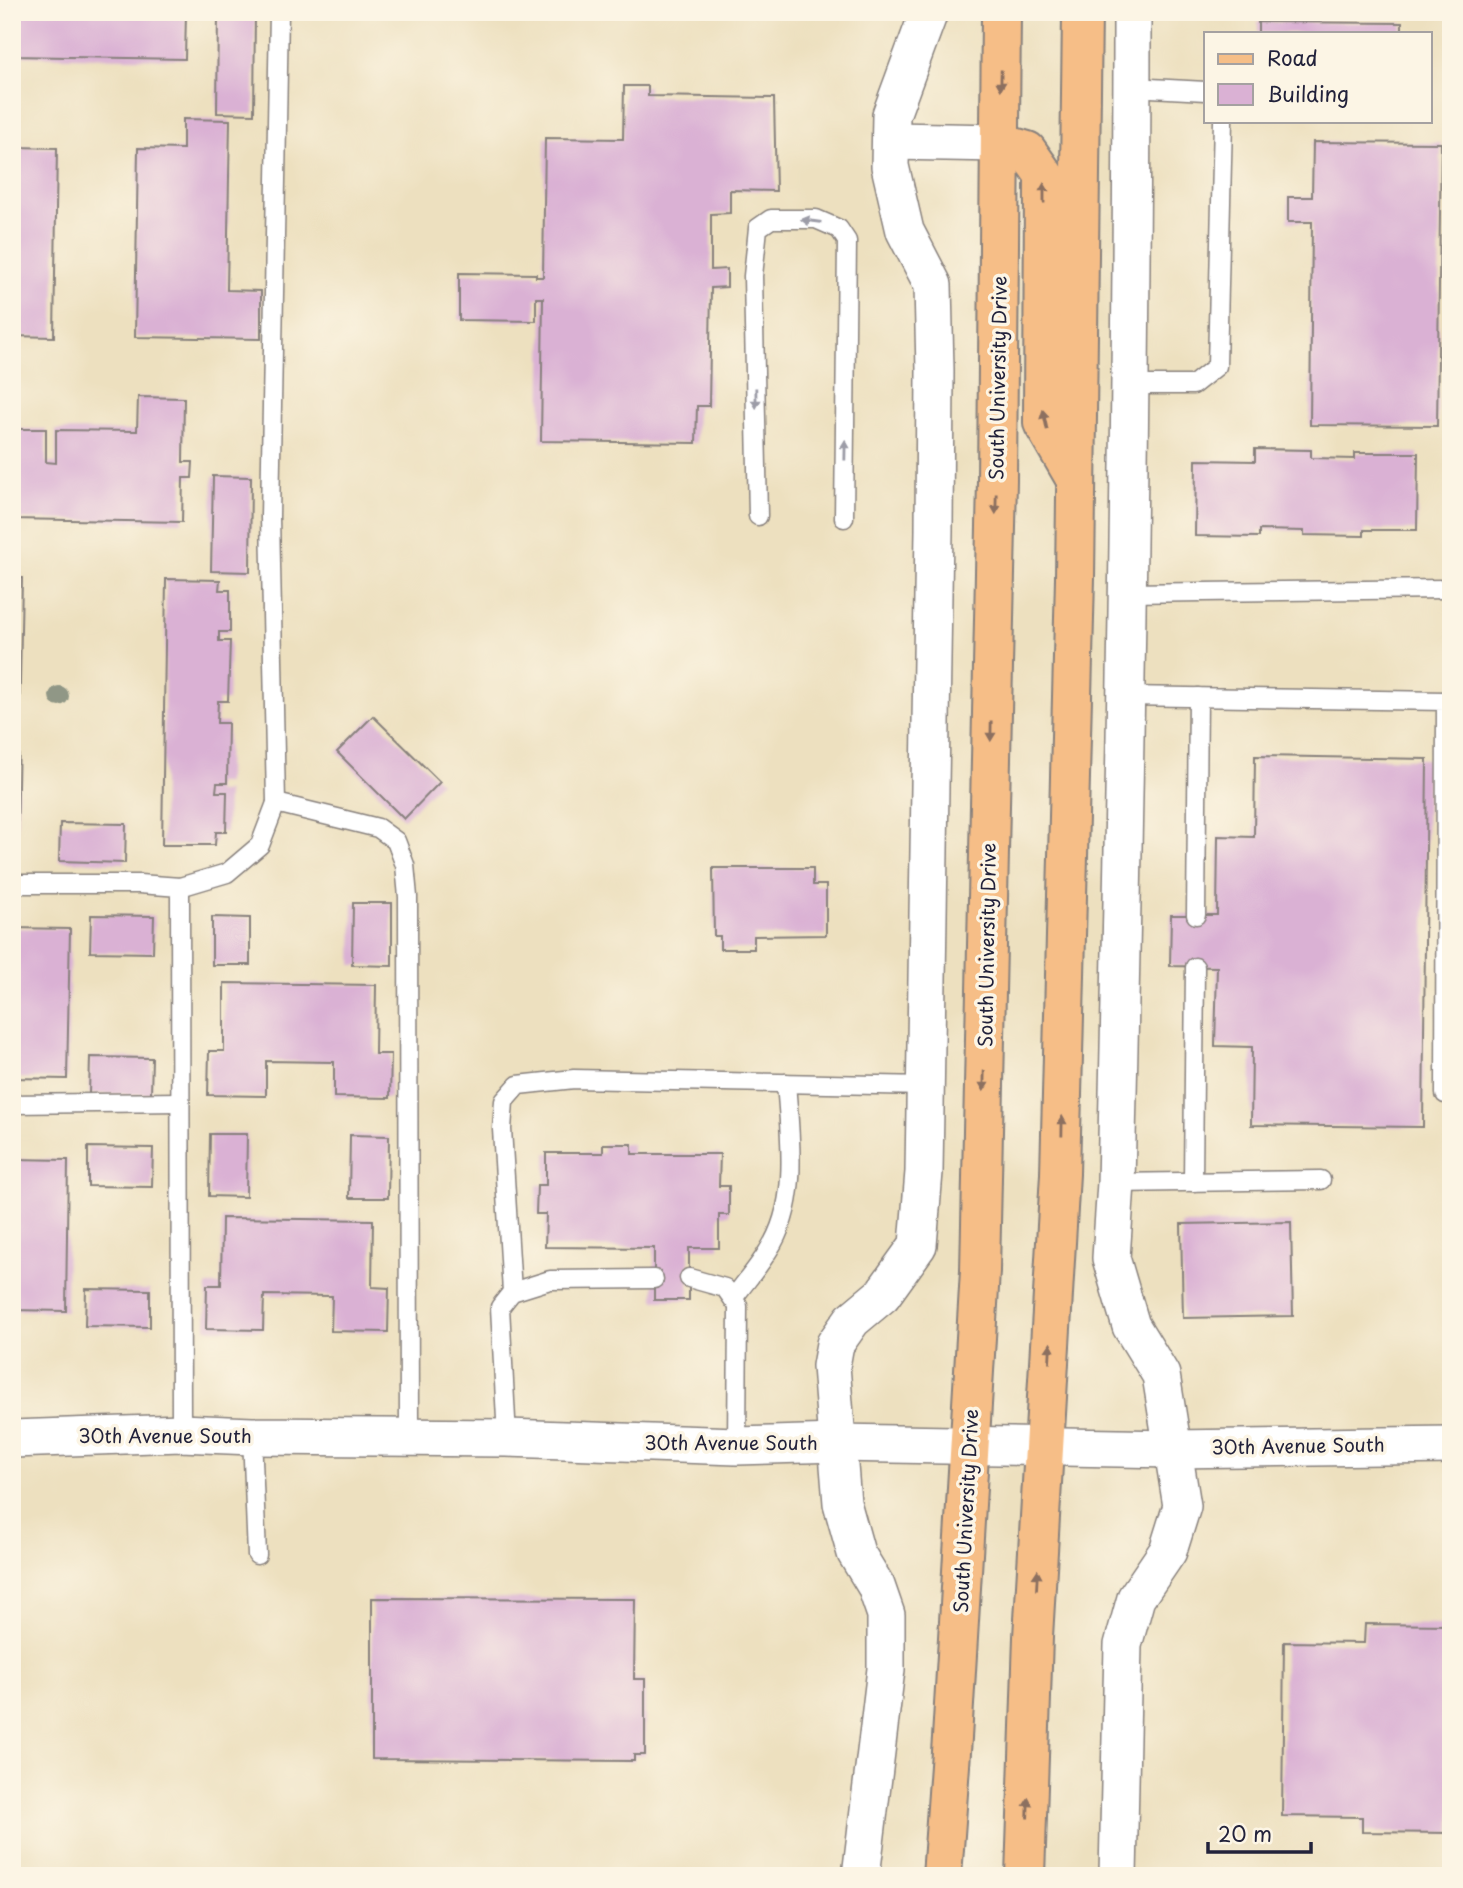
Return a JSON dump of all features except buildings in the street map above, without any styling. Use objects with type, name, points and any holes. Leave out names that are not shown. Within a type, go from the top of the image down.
[{"type":"main road","name":"South University Drive","points":[[942,1876],[970,1446],[980,1243],[997,480],[1001,12]]},
{"type":"main road","points":[[1025,1876],[1033,1637],[1060,1174],[1076,480],[1082,12]]},
{"type":"main road","points":[[1000,144],[1027,151],[1044,176],[1043,423],[1076,480]]},
{"type":"street","points":[[861,1876],[886,1669],[886,1615],[876,1586],[856,1553],[843,1509],[831,1366],[835,1344],[852,1320],[882,1295],[918,1245],[924,1172],[934,530],[933,285],[905,232],[890,166],[891,116],[929,12]]},
{"type":"street","points":[[1118,1876],[1123,1645],[1136,1598],[1168,1551],[1182,1506],[1161,1375],[1131,1326],[1111,1258],[1116,1183],[1133,247],[1132,12]]},
{"type":"street","points":[[891,141],[1000,144]]},
{"type":"street","name":"30th Avenue South","points":[[12,1439],[181,1433],[507,1438],[737,1446],[837,1443],[1173,1448],[1451,1444]]},
{"type":"lane","points":[[12,884],[139,884],[180,887],[227,873],[260,845],[276,803],[270,517],[279,12]]},
{"type":"lane","points":[[1132,87],[1204,90]]},
{"type":"lane","points":[[1130,385],[1193,385],[1217,366],[1223,122]]},
{"type":"lane","points":[[758,516],[752,276],[758,228],[771,219],[816,219],[839,229],[847,241],[844,518]]},
{"type":"lane","points":[[1127,593],[1444,589]]},
{"type":"lane","points":[[1125,696],[1446,701],[1445,1094]]},
{"type":"lane","points":[[1196,915],[1198,697]]},
{"type":"lane","points":[[276,803],[378,828],[396,841],[405,865],[408,897],[409,1436]]},
{"type":"lane","points":[[180,887],[181,1433]]},
{"type":"lane","points":[[1193,1182],[1195,967]]},
{"type":"lane","points":[[512,1292],[502,1129],[504,1101],[518,1085],[574,1079],[926,1086]]},
{"type":"lane","points":[[733,1299],[770,1250],[783,1219],[792,1169],[786,1083]]},
{"type":"lane","points":[[12,1104],[180,1101]]},
{"type":"lane","points":[[1116,1183],[1321,1180]]},
{"type":"lane","points":[[689,1278],[725,1289],[738,1306],[737,1446]]},
{"type":"lane","points":[[507,1438],[500,1307],[512,1292],[550,1280],[654,1279]]},
{"type":"lane","points":[[252,1436],[257,1555]]}]
